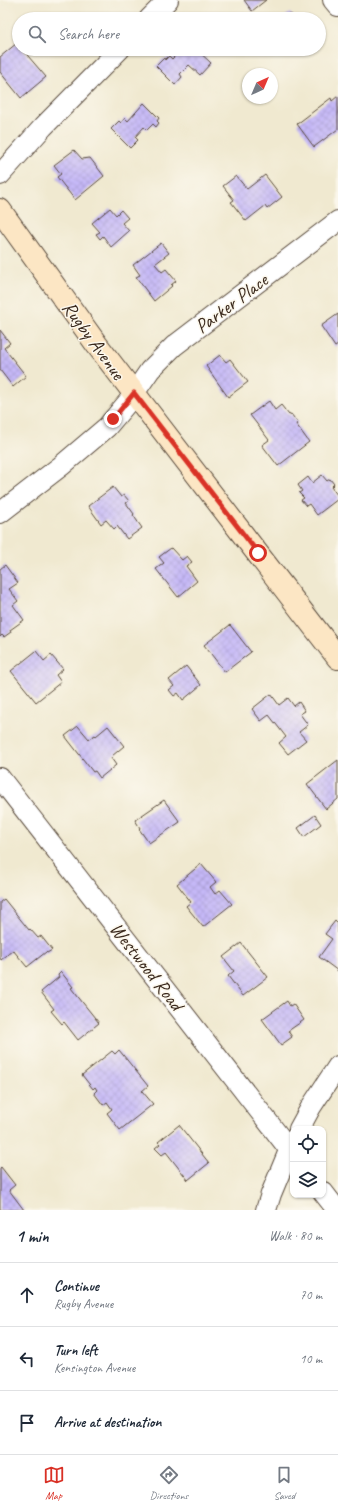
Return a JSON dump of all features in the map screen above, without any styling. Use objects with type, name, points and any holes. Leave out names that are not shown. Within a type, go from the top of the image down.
[{"type":"street","points":[[156,12],[168,0]]},
{"type":"street","points":[[333,0],[338,6]]},
{"type":"street","points":[[0,176],[43,127],[113,56]]},
{"type":"street","name":"Rugby Avenue","points":[[0,210],[97,345],[338,658]]},
{"type":"street","name":"Parker Place","points":[[0,513],[61,466],[107,427],[150,370],[174,346],[338,221]]},
{"type":"street","name":"Westwood Road","points":[[0,778],[290,1145]]},
{"type":"street","points":[[301,1126],[311,1107],[338,1066]]},
{"type":"street","points":[[266,1210],[271,1194],[290,1152]]},
{"type":"street","points":[[326,1196],[337,1210]]},
{"type":"building","points":[[244,0],[266,0],[252,11]]},
{"type":"building","points":[[12,47],[12,56],[28,56],[46,77],[21,98],[0,72],[0,57]]},
{"type":"building","points":[[169,56],[172,59],[175,56],[204,56],[211,63],[200,75],[189,65],[180,74],[182,77],[175,85],[156,66],[164,58],[165,60]]},
{"type":"building","points":[[338,96],[338,129],[314,147],[297,124],[331,98],[332,101]]},
{"type":"building","points":[[144,103],[159,118],[157,121],[159,123],[156,127],[153,124],[147,130],[144,127],[135,137],[138,140],[130,148],[111,129],[119,121],[121,123],[125,118],[128,121]]},
{"type":"building","points":[[74,150],[82,159],[90,158],[104,176],[75,200],[57,177],[61,174],[54,165]]},
{"type":"building","points":[[265,175],[282,197],[267,209],[265,206],[246,221],[231,202],[234,200],[223,186],[236,176],[247,189]]},
{"type":"building","points":[[110,208],[116,215],[121,210],[128,218],[122,223],[129,231],[111,247],[103,236],[100,239],[96,234],[100,232],[92,223]]},
{"type":"building","points":[[161,243],[169,253],[155,264],[162,272],[166,269],[176,281],[154,301],[136,277],[140,275],[133,265]]},
{"type":"building","points":[[338,314],[338,345],[335,347],[321,326]]},
{"type":"building","points":[[0,330],[10,343],[4,348],[26,376],[13,387],[0,370]]},
{"type":"building","points":[[220,355],[226,362],[230,359],[248,382],[228,397],[206,366]]},
{"type":"building","points":[[269,401],[275,410],[281,405],[289,415],[291,414],[298,423],[296,424],[309,442],[278,466],[262,445],[269,440],[250,415]]},
{"type":"building","points":[[322,475],[327,481],[330,479],[334,484],[331,487],[338,496],[338,499],[317,515],[309,504],[306,506],[301,500],[304,498],[299,493],[302,491],[298,485],[308,477],[312,483]]},
{"type":"building","points":[[113,487],[121,497],[124,495],[129,501],[126,503],[142,528],[127,539],[117,526],[114,529],[106,520],[101,524],[88,506]]},
{"type":"building","points":[[171,548],[182,560],[187,556],[192,562],[186,566],[197,581],[178,597],[156,569],[164,563],[159,557]]},
{"type":"building","points":[[5,565],[18,583],[9,589],[18,601],[13,605],[24,620],[10,630],[11,632],[4,637],[2,635],[0,637],[0,569]]},
{"type":"building","points":[[230,625],[251,652],[225,672],[204,645]]},
{"type":"building","points":[[36,651],[44,661],[51,655],[63,669],[56,675],[61,682],[36,702],[11,671]]},
{"type":"building","points":[[186,666],[201,685],[183,700],[178,693],[174,696],[169,690],[174,686],[169,680]]},
{"type":"building","points":[[271,694],[279,705],[288,698],[294,706],[299,702],[305,711],[300,714],[308,725],[299,732],[306,740],[288,754],[279,743],[286,737],[269,715],[261,721],[252,709]]},
{"type":"building","points":[[78,726],[89,739],[95,735],[96,736],[108,726],[124,746],[111,758],[116,765],[100,778],[95,771],[93,772],[65,736]]},
{"type":"building","points":[[338,760],[338,799],[326,809],[307,784]]},
{"type":"building","points":[[164,800],[180,822],[149,843],[139,829],[140,828],[135,820]]},
{"type":"building","points":[[315,815],[321,824],[304,837],[298,828]]},
{"type":"building","points":[[201,864],[216,882],[210,887],[215,894],[220,890],[232,904],[203,927],[186,906],[191,902],[177,884]]},
{"type":"building","points":[[4,899],[29,930],[30,929],[38,938],[41,936],[52,950],[47,953],[46,952],[27,967],[13,950],[1,960],[0,958],[0,902]]},
{"type":"building","points":[[335,921],[338,924],[338,971],[319,957],[332,939],[325,934]]},
{"type":"building","points":[[241,943],[268,977],[243,996],[228,976],[234,971],[223,957]]},
{"type":"building","points":[[61,972],[73,987],[71,988],[99,1023],[78,1040],[64,1022],[62,1024],[51,1011],[54,1009],[41,992],[59,977],[58,975]]},
{"type":"building","points":[[287,1001],[290,1006],[293,1004],[304,1020],[288,1031],[292,1037],[281,1045],[262,1019]]},
{"type":"building","points":[[119,1050],[148,1086],[142,1091],[153,1104],[120,1130],[107,1113],[112,1109],[107,1102],[103,1105],[94,1093],[97,1090],[95,1087],[93,1089],[82,1075],[112,1051],[115,1054]]},
{"type":"building","points":[[179,1125],[209,1163],[188,1180],[166,1152],[162,1155],[155,1148],[160,1144],[158,1142]]},
{"type":"building","points":[[1,1167],[15,1185],[9,1190],[24,1210],[0,1210]]},
{"type":"route","points":[[113,419],[134,393],[258,553]]}]
